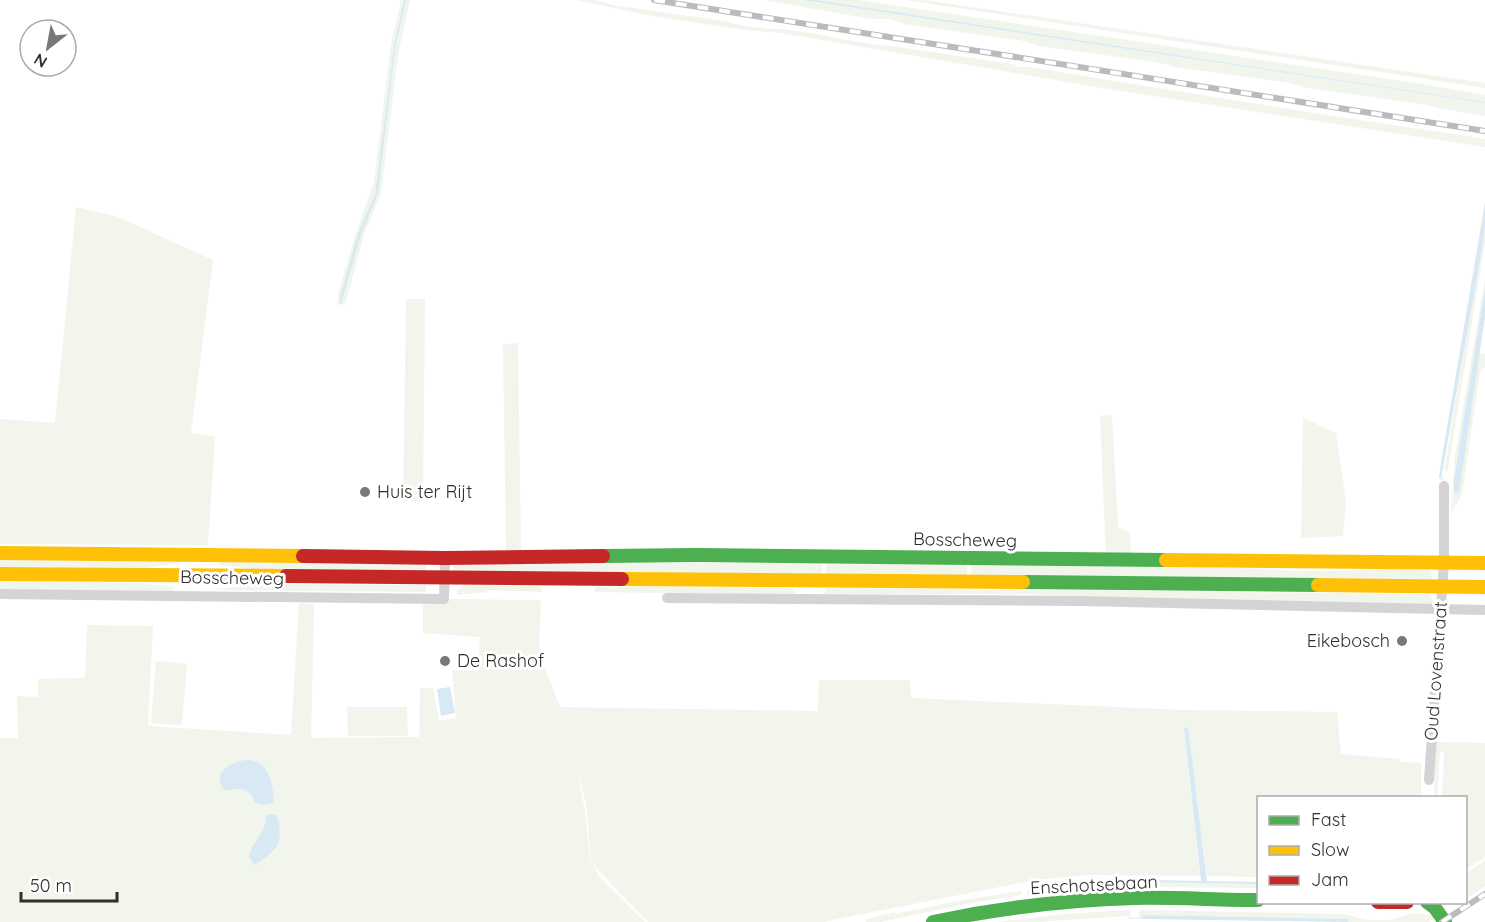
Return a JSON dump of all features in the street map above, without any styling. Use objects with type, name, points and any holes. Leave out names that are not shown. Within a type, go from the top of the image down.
[{"type":"street","name":"Oud Lovenstraat","points":[[1429,780],[1444,562],[1444,486]]},
{"type":"street","name":"Bosscheweg","points":[[0,554],[445,558],[697,555],[1485,563]]},
{"type":"street","name":"Bosscheweg","points":[[0,594],[444,599],[445,558]]},
{"type":"street","name":"Bosscheweg","points":[[0,574],[1485,587]]},
{"type":"street","points":[[807,580],[807,600]]},
{"type":"street","points":[[667,598],[1080,601],[1485,610]]},
{"type":"street","name":"Enschotsebaan","points":[[933,922],[1010,909],[1073,902],[1135,898],[1257,900]]},
{"type":"street","points":[[1430,904],[1445,922]]},
{"type":"shaded area","points":[[401,0],[404,0],[394,46],[375,195],[358,233],[339,303],[341,303],[361,235],[378,194],[395,49],[406,0],[410,0],[398,55],[381,194],[364,234],[345,305],[337,304],[356,233],[374,182],[391,44]]},
{"type":"shaded area","points":[[404,0],[406,0],[395,49],[378,194],[361,235],[341,304],[339,303],[341,294],[358,233],[375,195],[394,46]]},
{"type":"shaded area","points":[[576,0],[593,0],[752,27],[798,31],[1485,139],[1485,147],[1108,89],[781,33],[652,16]]},
{"type":"shaded area","points":[[764,0],[803,0],[1485,103],[1485,116],[1428,105],[1308,88],[1290,83],[1175,67],[1156,62],[1038,46],[1024,41],[904,24],[891,19],[871,19]]},
{"type":"shaded area","points":[[803,0],[817,0],[1485,103]]},
{"type":"shaded area","points":[[817,0],[859,0],[1423,84],[1485,95],[1485,102]]},
{"type":"shaded area","points":[[906,0],[924,0],[1485,83],[1485,88]]},
{"type":"shaded area","points":[[1485,202],[1485,227],[1481,255],[1441,479],[1439,478],[1441,463]]},
{"type":"shaded area","points":[[76,207],[118,217],[213,260],[191,433],[215,437],[208,545],[0,544],[0,419],[55,423]]},
{"type":"shaded area","points":[[1485,223],[1485,242],[1448,470],[1444,472],[1444,481],[1439,478],[1443,478]]},
{"type":"shaded area","points":[[1485,278],[1454,479],[1459,493],[1479,353],[1485,354],[1485,367],[1480,372],[1462,494],[1451,514],[1455,456]]},
{"type":"shaded area","points":[[1485,288],[1485,317],[1459,493],[1454,491],[1454,479]]},
{"type":"shaded area","points":[[406,299],[425,299],[423,501],[403,501]]},
{"type":"shaded area","points":[[518,343],[521,550],[506,550],[503,344]]},
{"type":"shaded area","points":[[1112,415],[1118,527],[1130,533],[1131,556],[1106,556],[1100,416]]},
{"type":"shaded area","points":[[1303,418],[1336,433],[1346,502],[1343,536],[1301,538]]},
{"type":"shaded area","points":[[179,557],[179,563],[146,568],[0,567],[0,559]]},
{"type":"shaded area","points":[[219,558],[426,562],[426,571],[251,569],[219,565]]},
{"type":"shaded area","points":[[456,563],[822,563],[822,574],[456,571],[453,567]]},
{"type":"shaded area","points":[[826,563],[967,564],[967,575],[826,574]]},
{"type":"shaded area","points":[[971,564],[1152,565],[1300,571],[1392,568],[1431,571],[1432,578],[971,575]]},
{"type":"shaded area","points":[[0,581],[141,583],[173,587],[172,594],[0,590]]},
{"type":"shaded area","points":[[253,584],[426,585],[426,592],[214,590]]},
{"type":"shaded area","points":[[465,585],[539,586],[543,592],[487,590],[487,592],[457,595],[457,590]]},
{"type":"shaded area","points":[[596,587],[791,588],[795,592],[794,595],[594,592]]},
{"type":"shaded area","points":[[825,588],[1428,594],[1433,604],[1036,594],[825,594]]},
{"type":"shaded area","points":[[451,599],[541,600],[539,653],[560,707],[818,711],[819,680],[910,680],[911,698],[1184,710],[1337,712],[1341,754],[1421,763],[1421,796],[1257,796],[1257,877],[1207,876],[1187,727],[1184,728],[1200,876],[1089,875],[1035,880],[823,922],[648,922],[595,867],[591,858],[586,803],[577,770],[590,857],[598,875],[645,922],[0,922],[0,738],[18,738],[17,696],[38,697],[38,679],[85,678],[87,625],[153,626],[148,726],[291,735],[299,603],[314,604],[311,738],[419,737],[420,688],[433,688],[439,720],[456,719],[452,670],[478,671],[480,637],[423,633],[423,605]],"holes":[[[270,777],[274,803],[258,805],[246,791],[238,788],[224,790]],[[266,815],[273,852],[255,864],[253,845],[266,825]]]},
{"type":"shaded area","points":[[156,661],[187,664],[182,725],[151,723]]},
{"type":"shaded area","points":[[450,687],[455,713],[441,716],[437,689]]},
{"type":"shaded area","points":[[347,707],[407,707],[408,736],[348,736]]},
{"type":"shaded area","points":[[1188,727],[1207,881],[1257,882],[1257,884],[1145,882],[1150,880],[1201,881],[1184,728]]},
{"type":"shaded area","points":[[1435,742],[1485,743],[1485,857],[1467,868],[1467,796],[1442,796],[1444,752],[1440,753],[1437,796],[1434,796]]},
{"type":"shaded area","points":[[246,760],[260,764],[269,774],[274,803],[265,805],[256,803],[250,794],[240,789],[224,790],[221,784],[221,773],[234,763]]},
{"type":"shaded area","points":[[276,814],[280,831],[278,844],[270,854],[255,865],[249,857],[251,851],[264,827],[266,815]]},
{"type":"shaded area","points":[[1485,861],[1485,886],[1467,898],[1467,872]]},
{"type":"shaded area","points":[[1141,882],[1140,887],[1027,894],[1027,890]]},
{"type":"shaded area","points":[[1145,882],[1257,884],[1257,888],[1146,887]]},
{"type":"shaded area","points":[[1021,891],[1021,895],[880,922],[866,922],[866,919],[894,912],[895,914]]},
{"type":"shaded area","points":[[1130,910],[1130,917],[1139,917],[1139,910],[1342,914],[1368,920],[1392,919],[1418,913],[1432,916],[1434,919],[1429,922],[1348,922],[1347,919],[1142,915],[1142,919],[1128,919],[1127,916],[997,922],[1065,914]]},
{"type":"shaded area","points":[[1142,915],[1348,919],[1348,922],[1142,919]]},
{"type":"railway","points":[[654,0],[1485,131]]},
{"type":"railway","points":[[1442,922],[1485,894]]},
{"type":"traffic: fast","points":[[603,556],[1166,560]]},
{"type":"traffic: fast","points":[[1023,582],[1318,585]]},
{"type":"traffic: fast","points":[[933,922],[1008,909],[1109,899],[1257,900]]},
{"type":"traffic: fast","points":[[1430,904],[1445,922]]},
{"type":"traffic: slow","points":[[0,553],[303,556]]},
{"type":"traffic: slow","points":[[1166,560],[1485,563]]},
{"type":"traffic: slow","points":[[0,574],[286,576]]},
{"type":"traffic: slow","points":[[622,579],[1023,582]]},
{"type":"traffic: slow","points":[[1318,585],[1485,587]]},
{"type":"traffic: jam","points":[[303,556],[445,558],[603,556]]},
{"type":"traffic: jam","points":[[286,576],[622,579]]},
{"type":"place","name":"Huis ter Rijt","points":[[365,492]]},
{"type":"place","name":"Eikebosch","points":[[1402,641]]},
{"type":"place","name":"De Rashof","points":[[445,661]]}]
